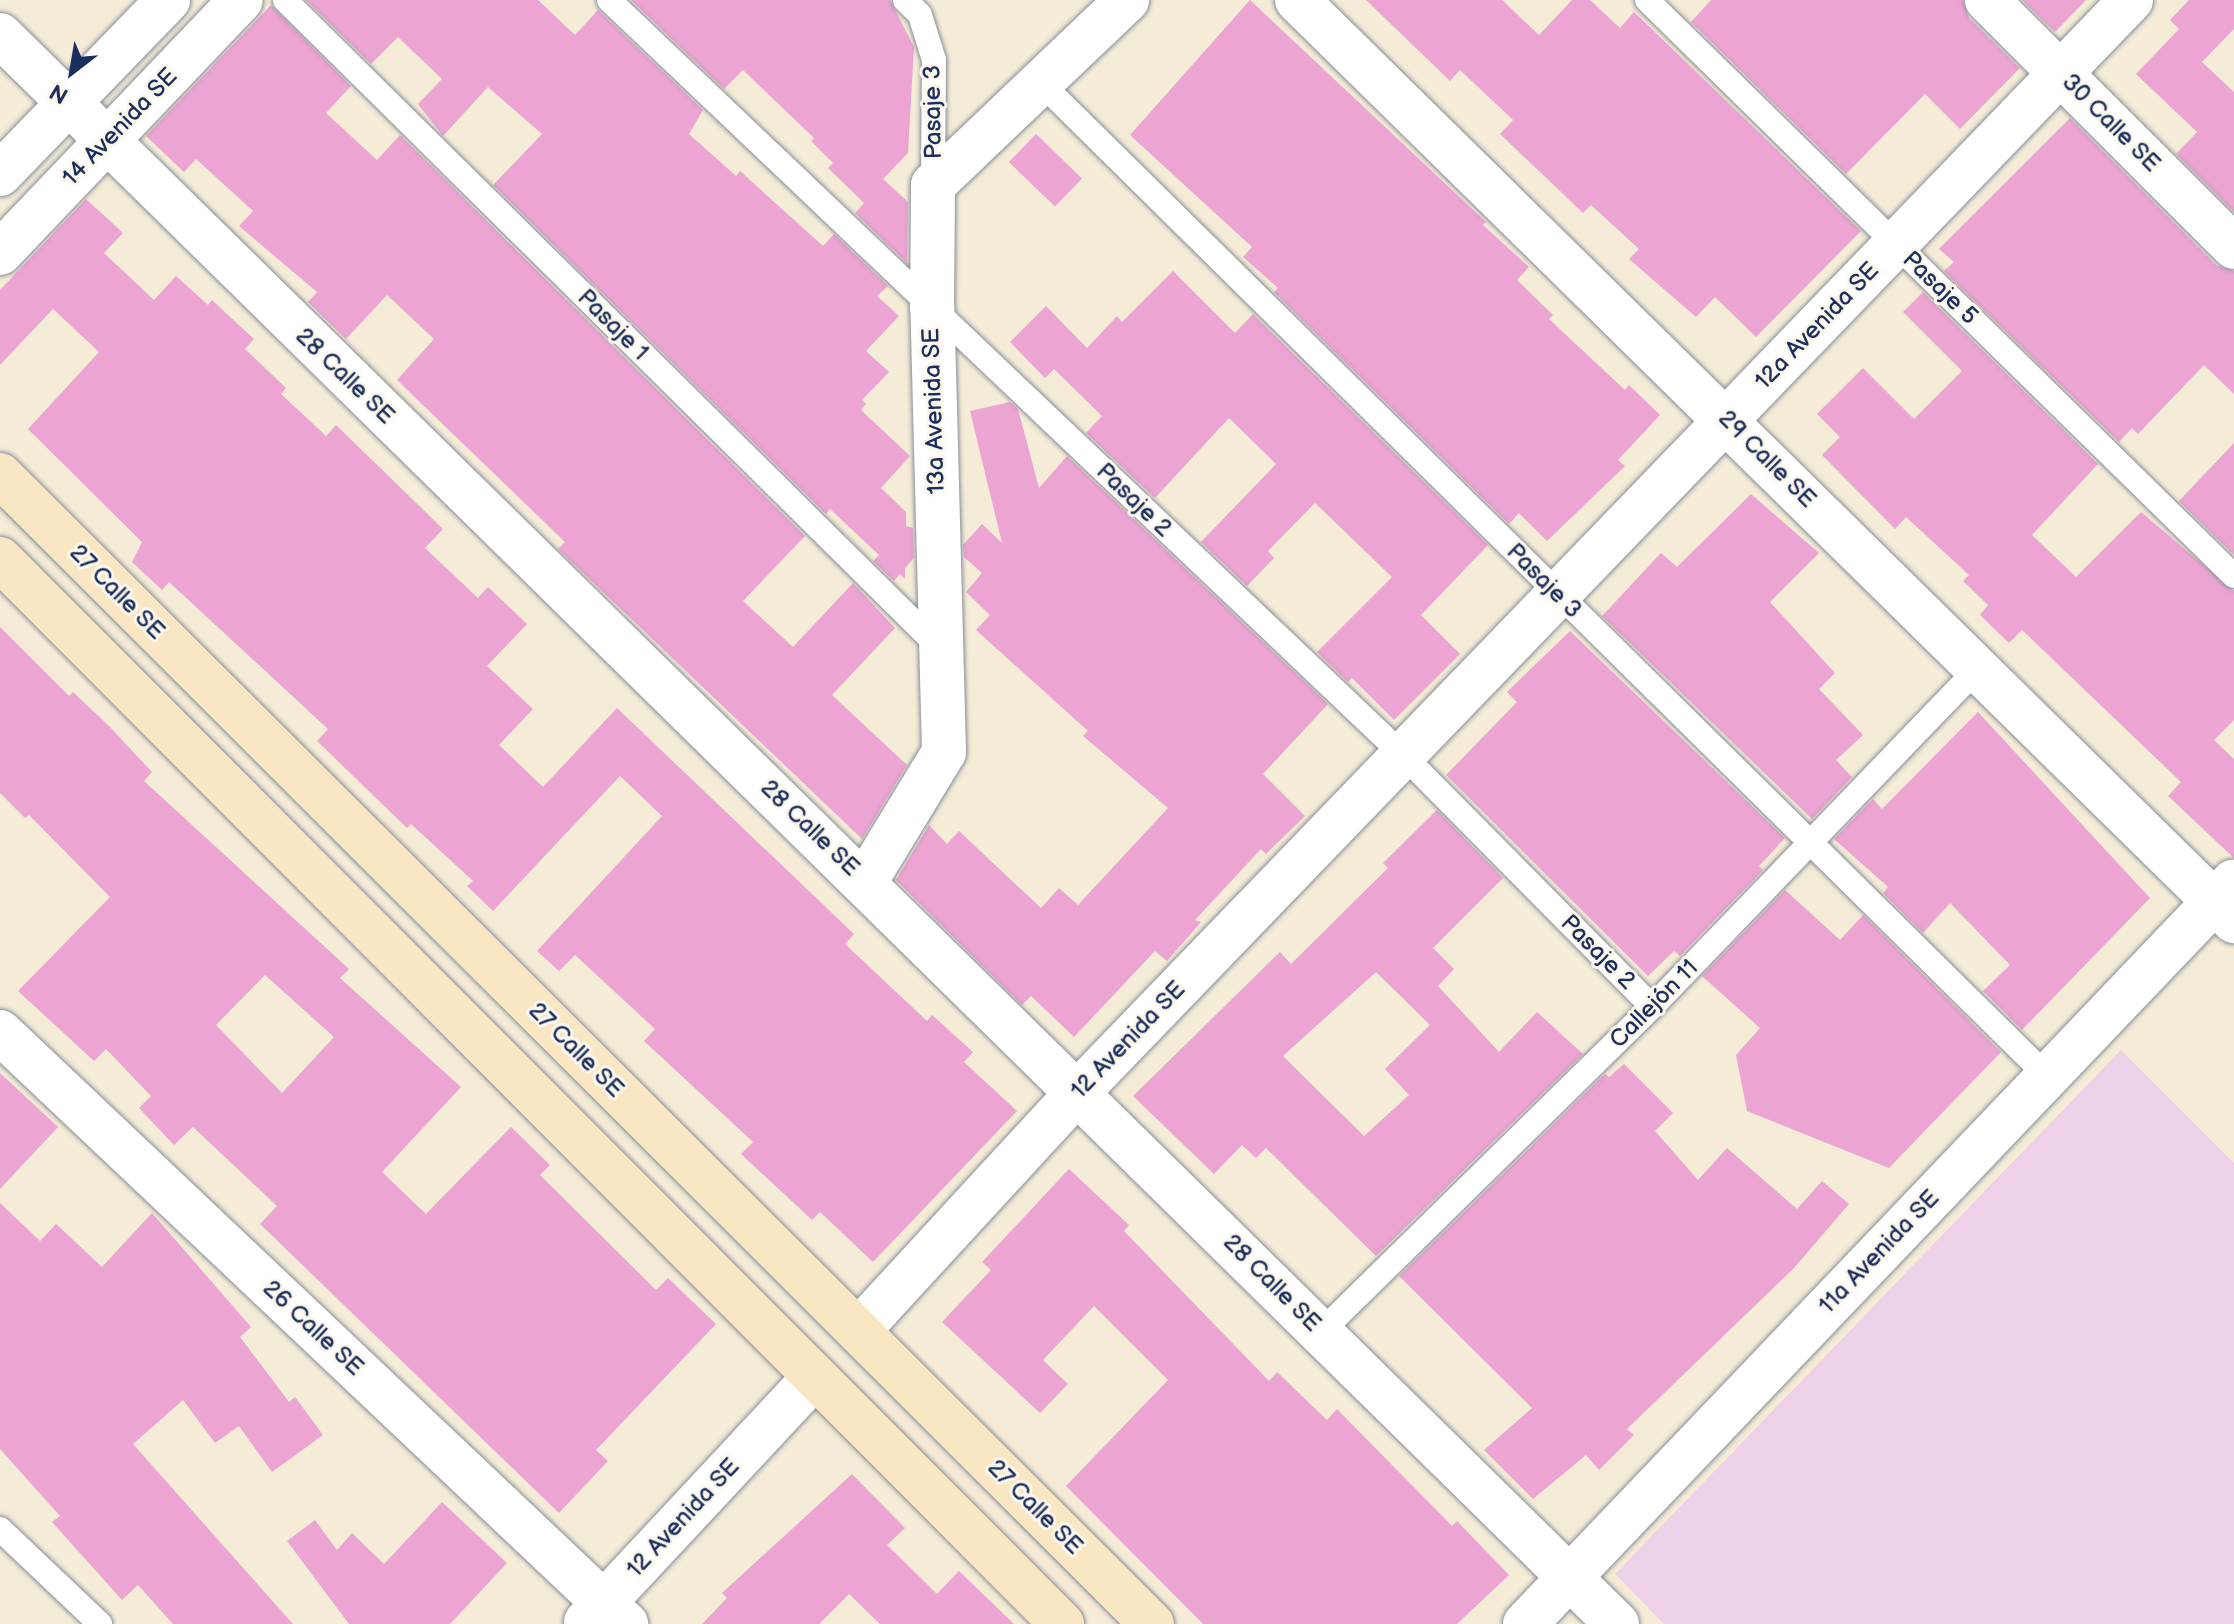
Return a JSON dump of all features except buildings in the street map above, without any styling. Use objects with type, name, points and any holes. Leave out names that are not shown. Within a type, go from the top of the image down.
[{"type":"main road","name":"27 Calle SE","points":[[0,475],[1152,1624]]},
{"type":"main road","points":[[0,559],[1062,1624]]},
{"type":"street","points":[[0,174],[168,0]]},
{"type":"street","name":"14 Avenida SE","points":[[0,253],[241,0]]},
{"type":"street","name":"29 Calle SE","points":[[1297,0],[1727,418],[1978,668],[2227,901]]},
{"type":"street","name":"30 Calle SE","points":[[1987,0],[2234,247]]},
{"type":"street","name":"12a Avenida SE","points":[[1403,755],[2131,0]]},
{"type":"street","points":[[933,185],[1042,84],[1120,3]]},
{"type":"street","name":"28 Calle SE","points":[[0,35],[106,143],[865,882],[1617,1624]]},
{"type":"street","name":"13a Avenida SE","points":[[865,882],[944,752],[932,307],[933,185]]},
{"type":"street","name":"12 Avenida SE","points":[[858,1331],[1078,1092],[1403,755]]},
{"type":"street","name":"11a Avenida SE","points":[[1525,1624],[2047,1076],[2227,901]]},
{"type":"street","name":"26 Calle SE","points":[[0,1032],[605,1617]]},
{"type":"street","name":"12 Avenida SE","points":[[605,1617],[815,1376]]},
{"type":"lane","name":"Pasaje 1","points":[[285,0],[941,649]]},
{"type":"lane","name":"Pasaje 2","points":[[609,0],[1403,755],[1652,1007]]},
{"type":"lane","name":"Pasaje 3","points":[[905,0],[920,15],[934,60],[933,185]]},
{"type":"lane","name":"Pasaje 5","points":[[1647,0],[2234,576]]},
{"type":"lane","name":"Pasaje 3","points":[[1042,84],[2047,1076]]},
{"type":"lane","name":"Callejón 11","points":[[1321,1332],[1652,1007],[1811,846],[1978,668]]},
{"type":"lane","points":[[0,1529],[100,1624]]},
{"type":"shaded area","points":[[2121,1050],[2234,1163],[2234,1624],[1664,1624],[1615,1574]]}]
